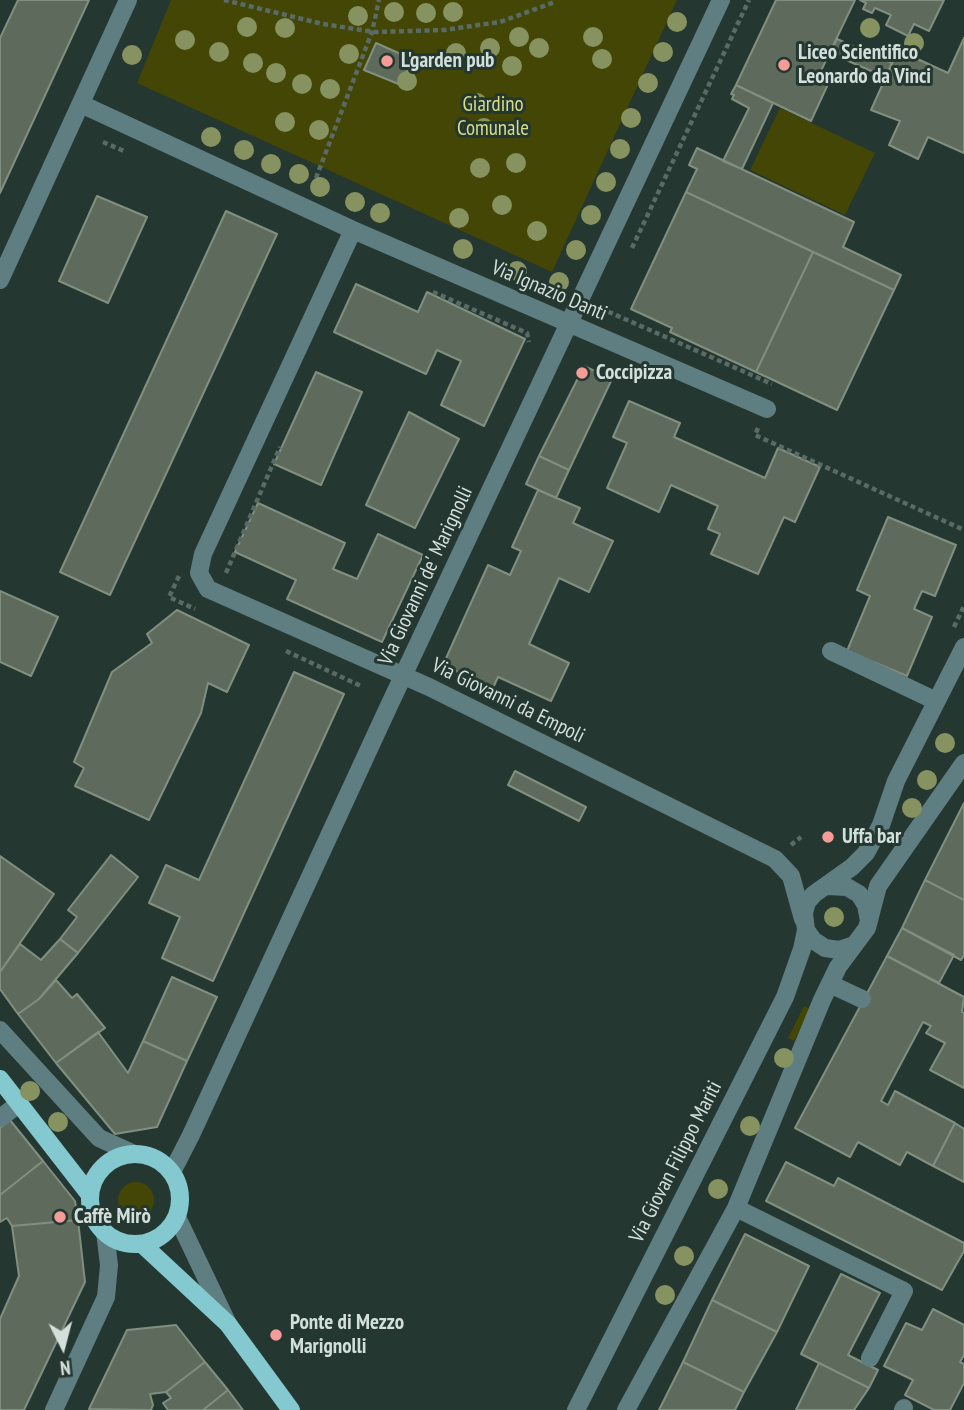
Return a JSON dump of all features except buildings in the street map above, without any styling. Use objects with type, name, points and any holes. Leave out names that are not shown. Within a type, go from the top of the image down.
[{"type":"main road","points":[[0,1079],[90,1195]]},
{"type":"main road","points":[[132,1153],[152,1156],[172,1172],[179,1186],[181,1201],[177,1217],[169,1230],[157,1239],[142,1244],[119,1241],[106,1232],[94,1218],[90,1195],[93,1183],[103,1167],[115,1158],[132,1153]]},
{"type":"main road","points":[[142,1244],[228,1324],[290,1410]]},
{"type":"street","points":[[0,280],[128,0]]},
{"type":"street","name":"Via Giovanni de' Marignolli","points":[[172,1172],[721,0]]},
{"type":"street","name":"Via Ignazio Danti","points":[[80,104],[353,230],[767,409]]},
{"type":"street","name":"Via Giovanni da Empoli","points":[[353,230],[204,554],[199,573],[208,589],[404,676],[775,859],[791,876],[805,924]]},
{"type":"street","name":"Via Giovan Filippo Mariti","points":[[576,1410],[785,997],[802,949],[805,907],[810,898],[866,853],[881,825],[896,781],[964,647]]},
{"type":"street","points":[[831,651],[936,701]]},
{"type":"street","points":[[626,1410],[736,1208],[830,984],[838,967],[864,934],[878,886],[964,763]]},
{"type":"street","points":[[827,886],[833,884],[847,887],[859,894],[866,905],[869,920]]},
{"type":"street","points":[[805,924],[813,940],[825,948],[839,950],[854,945]]},
{"type":"street","points":[[830,984],[862,999]]},
{"type":"street","points":[[0,1030],[99,1138],[132,1153]]},
{"type":"street","points":[[0,1118],[20,1103]]},
{"type":"street","points":[[736,1208],[904,1291],[870,1358]]},
{"type":"street","points":[[177,1217],[228,1324]]},
{"type":"street","points":[[54,1410],[106,1297],[109,1265],[106,1232]]},
{"type":"path","points":[[224,0],[323,24],[372,32],[444,30],[500,22],[555,2]]},
{"type":"path","points":[[316,178],[372,32],[379,0]]},
{"type":"path","points":[[630,253],[749,0]]},
{"type":"path","points":[[426,288],[527,334],[529,342]]},
{"type":"path","points":[[606,303],[603,308],[609,312],[776,386],[755,435],[964,530]]},
{"type":"path","points":[[235,577],[224,572],[285,435]]},
{"type":"green space","name":"Giardino Comunale","points":[[171,0],[677,0],[552,272],[137,83]]},
{"type":"green space","points":[[780,108],[875,153],[845,215],[750,170]]},
{"type":"green space","points":[[804,1006],[810,1009],[794,1041],[788,1038]]},
{"type":"green space","points":[[136,1182],[149,1187],[154,1200],[149,1213],[136,1218],[123,1213],[118,1200],[123,1187]]},
{"type":"place","name":"L'garden pub","points":[[387,61]]},
{"type":"place","name":"Liceo Scientifico Leonardo da Vinci","points":[[784,65]]},
{"type":"place","name":"Coccipizza","points":[[582,373]]},
{"type":"place","name":"Uffa bar","points":[[828,837]]},
{"type":"place","name":"Caffè Mirò","points":[[60,1217]]},
{"type":"place","name":"Ponte di Mezzo Marignolli","points":[[276,1335]]}]
